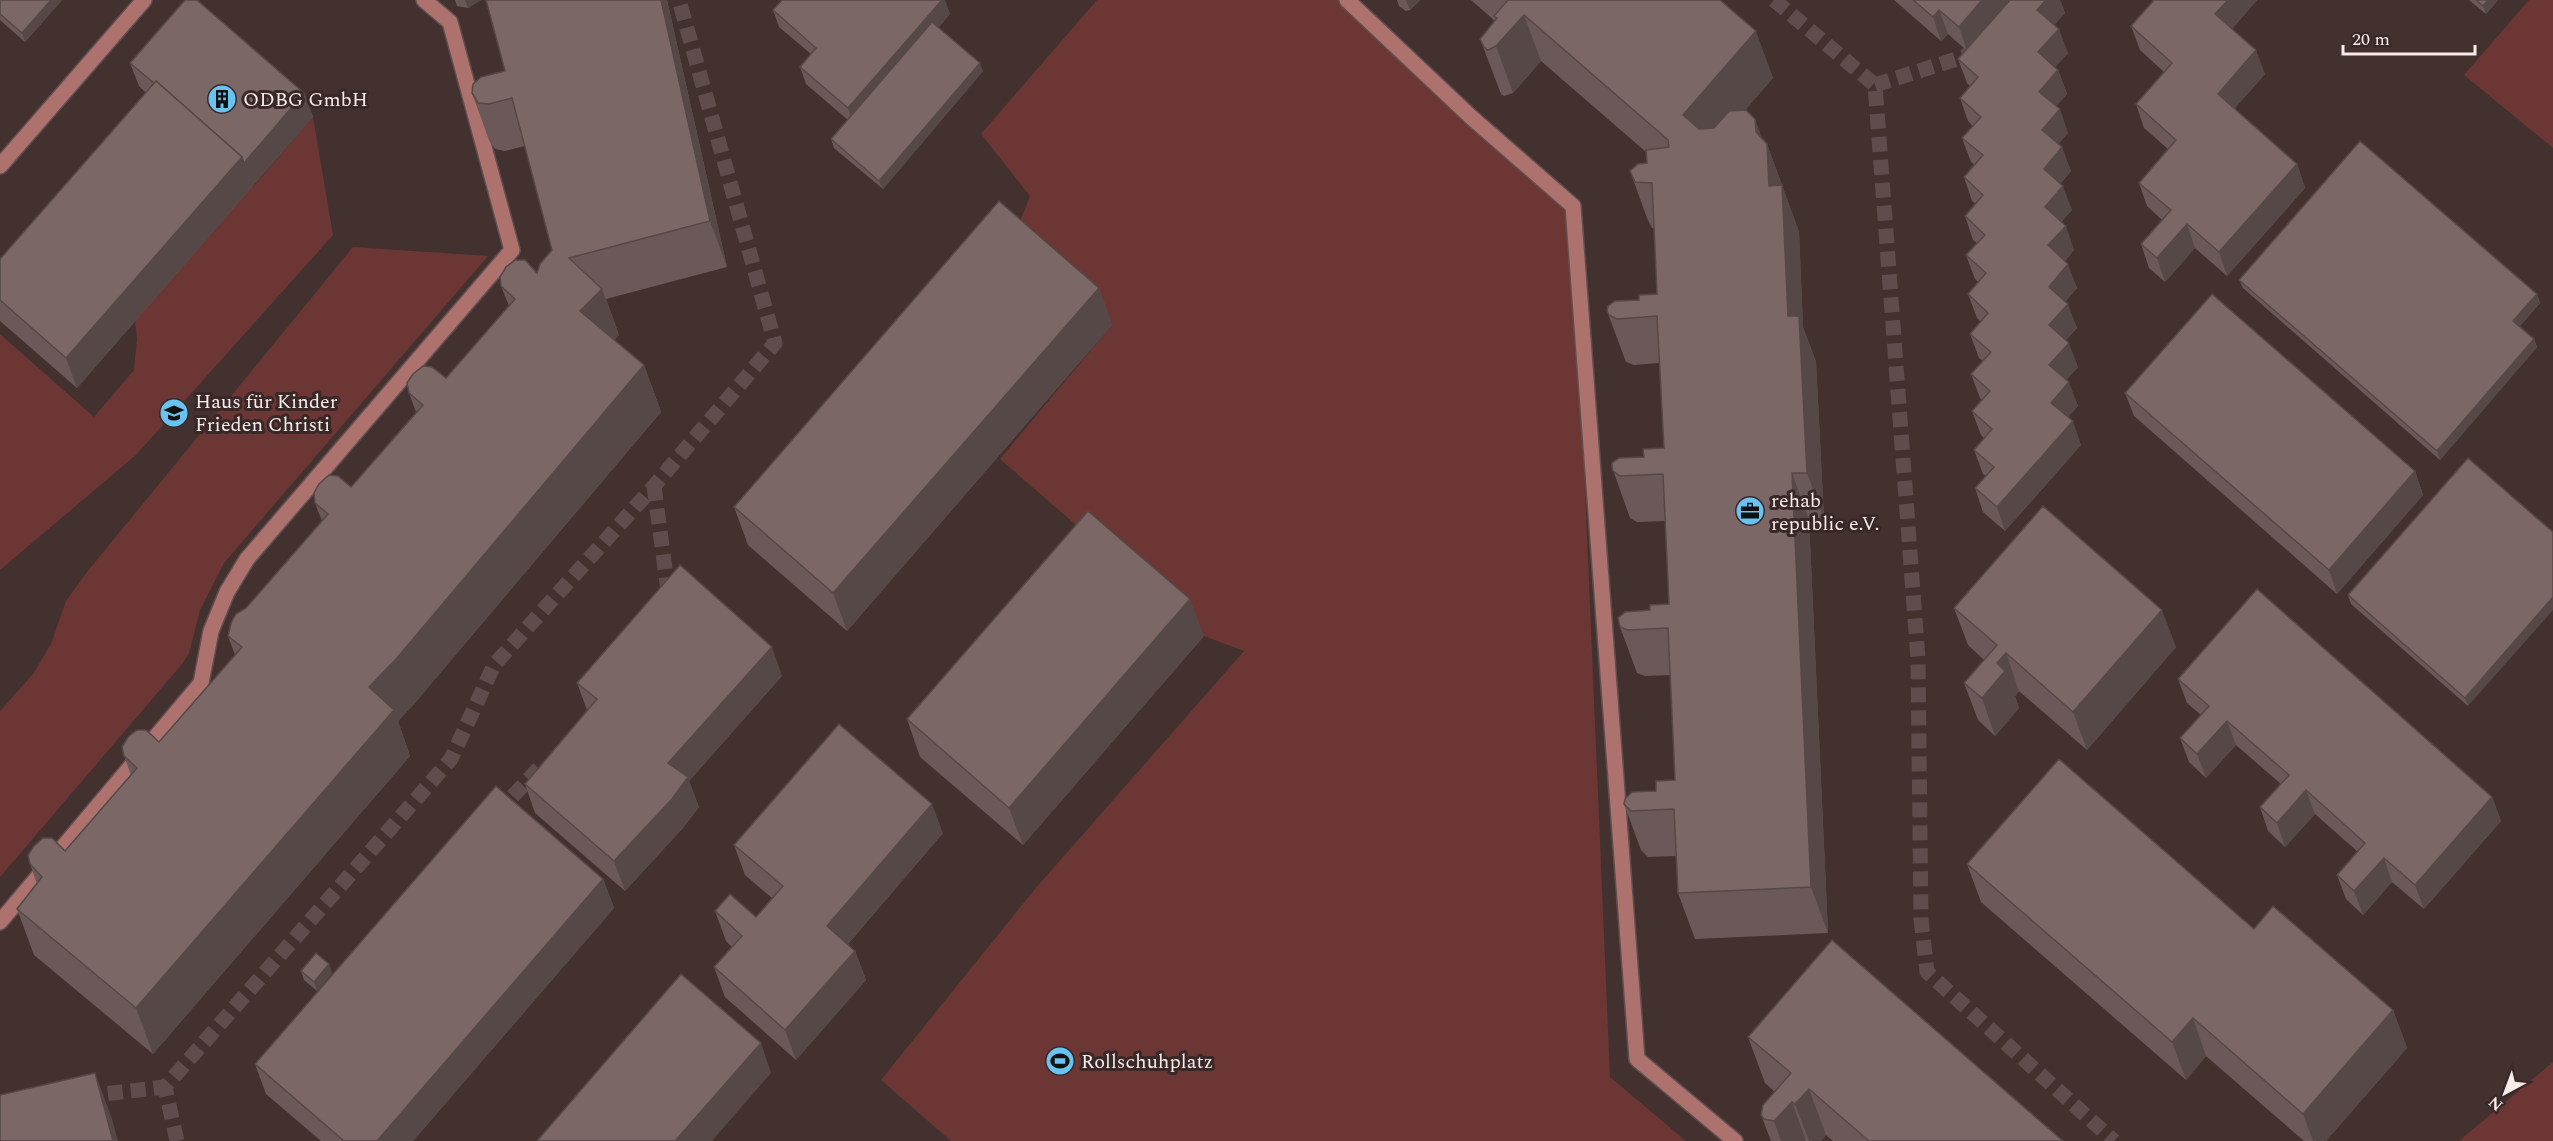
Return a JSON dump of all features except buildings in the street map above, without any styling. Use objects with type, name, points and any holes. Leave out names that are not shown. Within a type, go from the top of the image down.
[{"type":"lane","points":[[0,166],[144,0]]},
{"type":"lane","points":[[0,922],[201,683],[211,631],[227,592],[247,559],[512,250],[450,22],[424,0]]},
{"type":"lane","points":[[1347,0],[1471,117],[1573,206],[1637,1059],[1736,1141]]},
{"type":"shaded area","points":[[1097,0],[1352,0],[1573,206],[1610,1077],[1686,1141],[951,1141],[881,1080],[1035,889],[1244,651],[1204,636],[1000,459],[1112,325],[1013,239],[1030,196],[981,134]]},
{"type":"shaded area","points":[[2529,0],[2553,0],[2553,148],[2464,75]]},
{"type":"shaded area","points":[[313,117],[333,235],[136,455],[0,570],[0,334],[94,417],[134,370],[137,339],[132,288],[219,184],[253,187]]},
{"type":"shaded area","points":[[353,247],[488,256],[224,563],[200,610],[189,653],[183,663],[0,877],[0,711],[33,674],[51,644],[66,601],[87,572]]},
{"type":"shaded area","points":[[2553,1062],[2553,1141],[2459,1141]]},
{"type":"tunnel","points":[[177,1141],[165,1087],[451,759],[494,665],[654,486],[775,343],[679,0]]},
{"type":"tunnel","points":[[1774,0],[1875,85],[1918,659],[1921,919],[1927,972],[2114,1141]]},
{"type":"tunnel","points":[[1875,85],[1966,56],[1975,47]]},
{"type":"tunnel","points":[[654,486],[669,598]]},
{"type":"tunnel","points":[[497,813],[542,765]]},
{"type":"tunnel","points":[[85,1096],[165,1087]]},
{"type":"place","name":"ODBG GmbH","points":[[222,99]]},
{"type":"place","name":"Haus für Kinder Frieden Christi","points":[[174,413]]},
{"type":"place","name":"rehab republic e.V.","points":[[1750,511]]},
{"type":"place","name":"Rollschuhplatz","points":[[1060,1061]]}]
